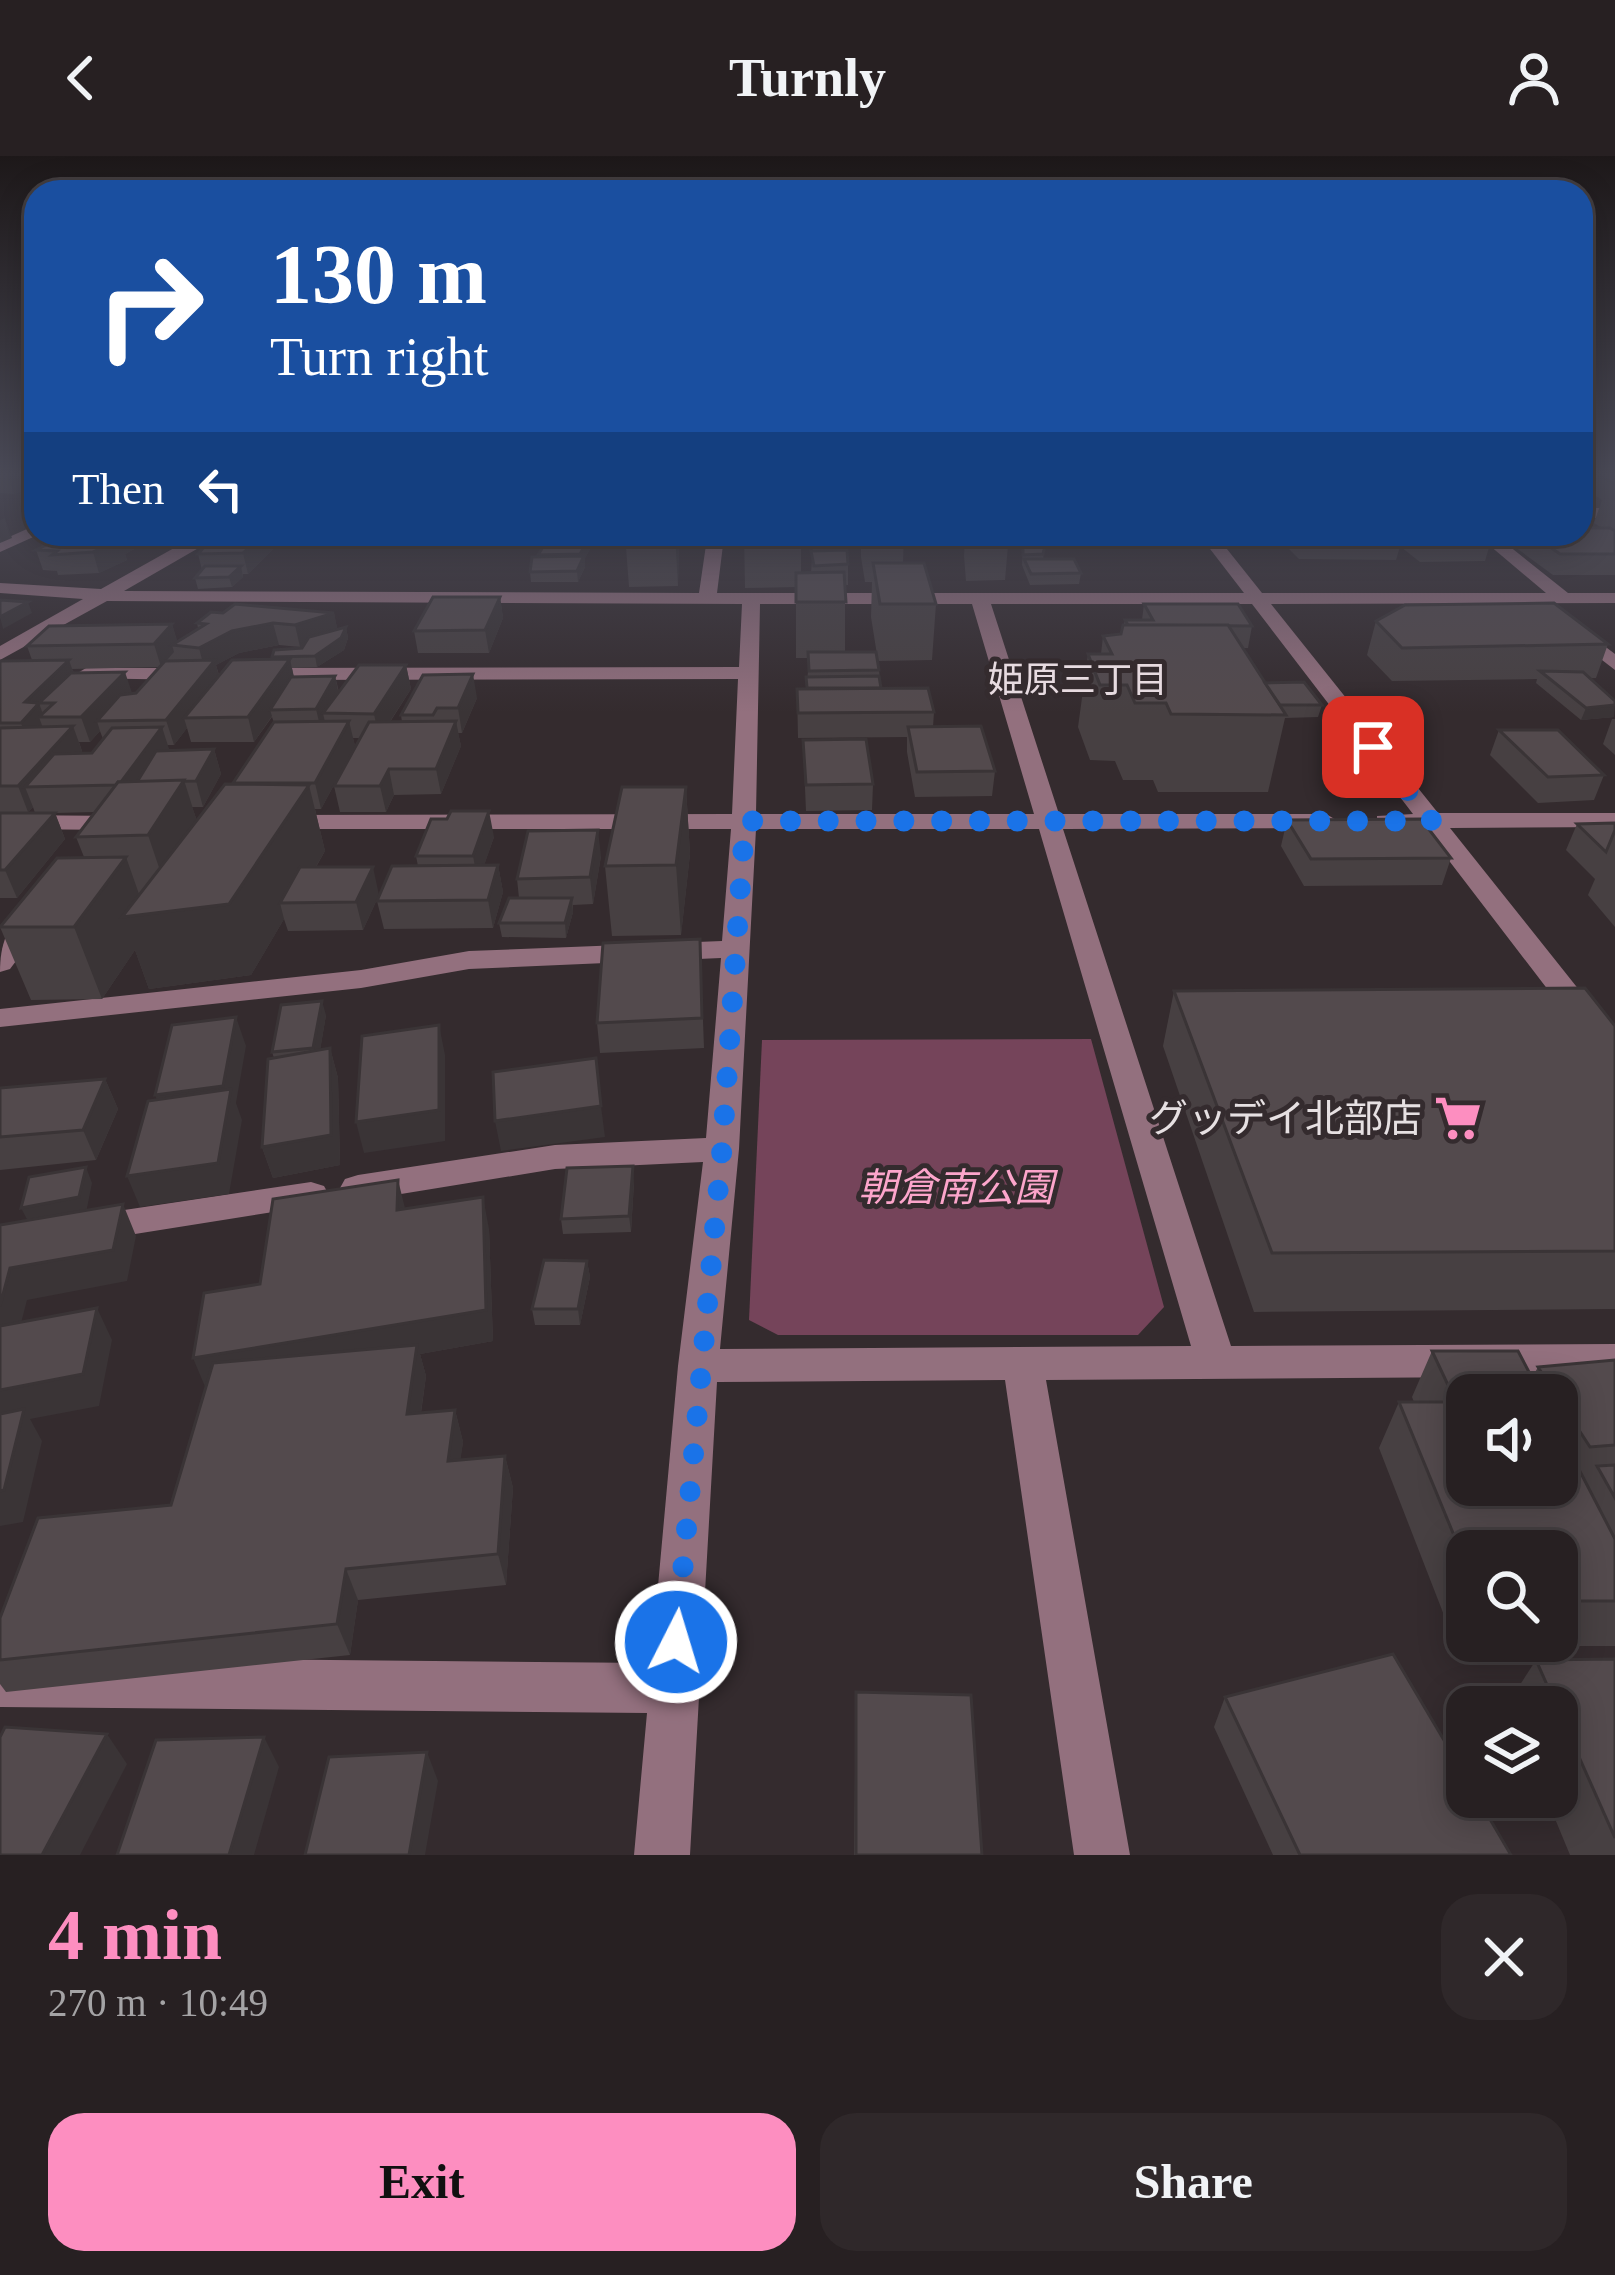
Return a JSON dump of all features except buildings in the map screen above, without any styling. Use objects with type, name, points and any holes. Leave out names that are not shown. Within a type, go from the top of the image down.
[{"type":"street","points":[[0,654],[175,554]]},
{"type":"street","points":[[706,598],[712,554]]},
{"type":"street","points":[[1222,554],[1615,1056]]},
{"type":"street","points":[[1509,554],[1564,598]]},
{"type":"street","points":[[0,588],[100,596],[1615,598]]},
{"type":"street","points":[[662,1855],[698,1366],[722,1149],[745,821],[751,598]]},
{"type":"street","points":[[1537,598],[1615,664]]},
{"type":"street","points":[[980,599],[1216,1363]]},
{"type":"street","points":[[233,674],[746,673]]},
{"type":"street","points":[[70,674],[210,674]]},
{"type":"street","points":[[248,823],[1615,820]]},
{"type":"street","points":[[0,822],[153,823]]},
{"type":"street","points":[[80,858],[106,823]]},
{"type":"street","points":[[0,963],[53,893]]},
{"type":"street","points":[[0,1018],[361,979],[469,959],[735,949]]},
{"type":"street","points":[[47,1235],[555,1157],[722,1149]]},
{"type":"street","points":[[698,1366],[1615,1360]]},
{"type":"street","points":[[1023,1364],[1102,1855]]},
{"type":"street","points":[[0,1682],[672,1688]]},
{"type":"green space","name":"朝倉南公園","points":[[1091,1039],[1164,1307],[1138,1335],[778,1335],[749,1320],[762,1040]]},
{"type":"place","name":"グッデイ北部店","points":[[1458,1118]]},
{"type":"district","name":"姫原三丁目","points":[[1078,680]]},
{"type":"route","points":[[676,1642],[698,1366],[722,1149],[745,821],[1432,821],[1373,747]]}]
